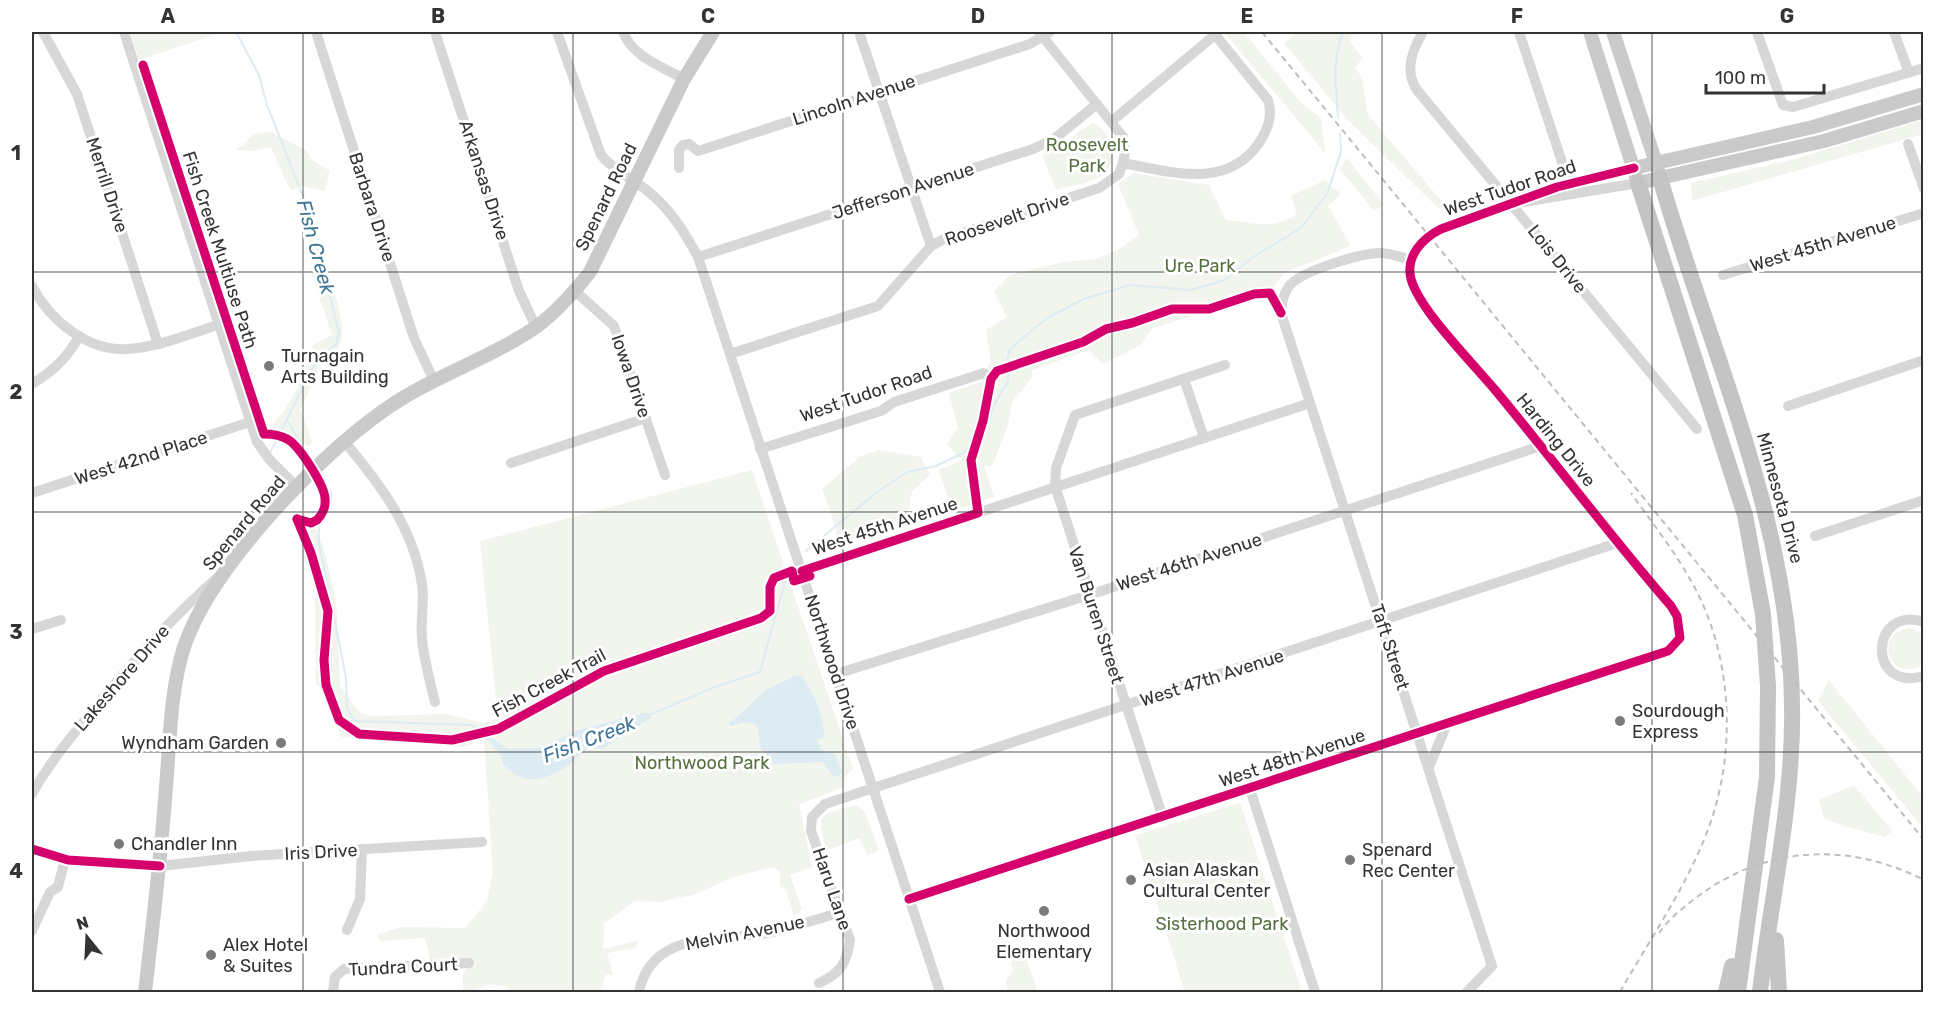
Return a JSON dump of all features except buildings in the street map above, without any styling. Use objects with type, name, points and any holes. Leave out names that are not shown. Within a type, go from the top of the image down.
[{"type":"highway","name":"Minnesota Drive","points":[[1658,171],[1762,492],[1783,592],[1792,704],[1789,777],[1760,993]]},
{"type":"highway","points":[[1636,175],[1745,515],[1763,614],[1768,686],[1767,777],[1738,993]]},
{"type":"highway","points":[[1777,879],[1779,910],[1775,960],[1779,993]]},
{"type":"highway","points":[[1726,993],[1753,886]]},
{"type":"main road","name":"Spenard Road","points":[[145,993],[160,866],[177,675],[184,648],[198,613],[224,572],[297,487],[344,441],[393,403],[536,327],[575,291],[590,272],[684,79],[713,32]]},
{"type":"main road","points":[[1590,32],[1636,175]]},
{"type":"main road","name":"Minnesota Drive","points":[[1615,32],[1658,171]]},
{"type":"main road","name":"West Tudor Road","points":[[1658,171],[1813,128],[1923,94]]},
{"type":"main road","name":"West Tudor Road","points":[[1636,175],[1824,141],[1923,111]]},
{"type":"street","name":"Merrill Drive","points":[[43,32],[77,94],[158,344]]},
{"type":"street","points":[[124,32],[250,423],[269,459],[297,487]]},
{"type":"street","name":"Barbara Drive","points":[[316,32],[414,338],[434,381]]},
{"type":"street","name":"Arkansas Drive","points":[[435,32],[519,291],[536,327]]},
{"type":"street","points":[[557,32],[601,155],[611,167],[634,181]]},
{"type":"street","points":[[623,32],[633,48],[642,56],[684,79]]},
{"type":"street","points":[[859,32],[931,246]]},
{"type":"street","name":"Lois Drive","points":[[1423,32],[1411,62],[1411,79],[1417,90],[1697,429]]},
{"type":"street","points":[[1519,32],[1569,183]]},
{"type":"street","points":[[1757,32],[1783,105],[1793,107],[1923,68]]},
{"type":"street","points":[[1894,32],[1909,73]]},
{"type":"street","points":[[1044,33],[1123,137],[1125,152],[1123,164],[1191,176],[1227,169],[1254,150],[1265,135],[1271,109],[1268,100],[1215,33],[1112,121]]},
{"type":"street","name":"Lincoln Avenue","points":[[679,168],[679,150],[683,145],[689,144],[698,152],[879,91],[1030,44],[1044,33]]},
{"type":"street","name":"Jefferson Avenue","points":[[698,257],[1043,146],[1097,104]]},
{"type":"street","points":[[1908,144],[1923,189]]},
{"type":"street","name":"Roosevelt Drive","points":[[730,354],[878,306],[931,246],[1099,188],[1119,174],[1123,164]]},
{"type":"street","name":"West Tudor Road","points":[[1412,261],[1415,249],[1428,235],[1511,203],[1569,183],[1636,175]]},
{"type":"street","name":"West Tudor Road","points":[[1511,203],[1540,202],[1636,175]]},
{"type":"street","name":"Northwood Drive","points":[[634,181],[664,206],[678,223],[698,257],[940,993]]},
{"type":"street","name":"West 45th Avenue","points":[[1723,275],[1923,213]]},
{"type":"street","name":"Taft Street","points":[[1412,261],[1395,254],[1370,254],[1301,276],[1286,293],[1282,305],[1283,322],[1346,510],[1492,966],[1467,993]]},
{"type":"street","name":"Harding Drive","points":[[1412,261],[1410,276],[1427,307],[1617,543],[1671,606],[1677,616],[1680,638]]},
{"type":"street","points":[[32,286],[41,303],[59,323],[79,336],[98,344],[126,350],[158,344],[218,325]]},
{"type":"street","name":"Iowa Drive","points":[[575,291],[614,326],[664,475]]},
{"type":"street","points":[[32,384],[71,352],[79,336]]},
{"type":"street","points":[[1788,406],[1923,360]]},
{"type":"street","points":[[1204,438],[1184,379],[1225,365]]},
{"type":"street","name":"West Tudor Road","points":[[760,449],[880,411],[894,402],[984,373]]},
{"type":"street","name":"Van Buren Street","points":[[1162,818],[1055,486],[1056,468],[1068,429],[1073,418],[1079,413],[1184,379]]},
{"type":"street","name":"West 45th Avenue","points":[[802,571],[1310,403]]},
{"type":"street","points":[[511,463],[646,418]]},
{"type":"street","name":"West 42nd Place","points":[[32,493],[250,423]]},
{"type":"street","points":[[344,441],[397,510],[414,551],[423,585],[422,639],[435,702]]},
{"type":"street","name":"West 46th Avenue","points":[[836,674],[1089,595],[1541,446]]},
{"type":"street","points":[[1815,536],[1923,500]]},
{"type":"street","name":"West 47th Avenue","points":[[812,817],[825,804],[1381,623],[1617,543]]},
{"type":"street","name":"Lakeshore Drive","points":[[32,794],[63,747],[147,647],[185,606],[224,572]]},
{"type":"street","points":[[185,606],[195,603],[198,613]]},
{"type":"street","points":[[32,629],[61,620]]},
{"type":"street","points":[[1923,622],[1907,620],[1890,627],[1885,635],[1881,653],[1884,662],[1896,675],[1905,678],[1923,676]]},
{"type":"street","name":"West 48th Avenue","points":[[909,899],[1653,658],[1668,651],[1680,638]]},
{"type":"street","points":[[1429,767],[1447,724]]},
{"type":"street","points":[[1250,789],[1315,993]]},
{"type":"street","name":"Haru Lane","points":[[812,817],[811,831],[850,940],[848,957],[834,977],[819,983]]},
{"type":"street","name":"Iris Drive","points":[[32,849],[65,859],[160,866],[251,856],[482,843]]},
{"type":"street","points":[[346,930],[360,899],[362,849]]},
{"type":"street","points":[[32,931],[50,892],[58,887],[65,859]]},
{"type":"street","name":"Melvin Avenue","points":[[639,993],[650,967],[662,955],[678,945],[695,940],[771,932],[839,913]]},
{"type":"street","name":"Tundra Court","points":[[333,993],[338,972],[344,969],[469,963]]},
{"type":"green space","points":[[130,32],[223,32],[139,60]]},
{"type":"green space","points":[[1224,32],[1244,32],[1301,103],[1321,118],[1325,153]]},
{"type":"green space","points":[[1298,32],[1312,32],[1317,36],[1317,32],[1353,32],[1350,42],[1363,58],[1355,67],[1362,78],[1368,115],[1446,206],[1438,208],[1346,118],[1284,43]]},
{"type":"green space","points":[[1923,120],[1923,134],[1692,201],[1691,183],[1795,159]]},
{"type":"green space","name":"Roosevelt Park","points":[[1093,123],[1106,134],[1110,142],[1112,157],[1110,165],[1098,178],[1056,190],[1042,155]]},
{"type":"green space","points":[[271,132],[306,150],[312,160],[330,171],[325,191],[302,186],[292,190],[288,186],[271,147],[252,151],[236,150],[255,134]]},
{"type":"green space","points":[[1347,158],[1384,205],[1374,211],[1340,169]]},
{"type":"green space","name":"Ure Park","points":[[1133,173],[1209,185],[1226,220],[1262,224],[1277,223],[1297,215],[1291,196],[1325,180],[1341,194],[1328,206],[1351,246],[1285,272],[1271,290],[1152,329],[1141,345],[1103,364],[1089,350],[1032,370],[1032,378],[1012,402],[1008,425],[992,467],[984,465],[994,497],[952,511],[939,470],[962,460],[947,444],[958,428],[949,393],[981,382],[991,361],[986,330],[1007,317],[994,291],[1010,275],[1063,262],[1096,259],[1119,249],[1139,235],[1118,184]]},
{"type":"green space","points":[[310,230],[333,288],[342,335],[338,348],[320,360],[316,378],[300,409],[312,441],[310,446],[273,432],[274,422],[287,407],[298,386],[308,364],[313,345],[332,335],[312,275],[308,236]]},
{"type":"green space","points":[[879,450],[921,457],[930,475],[912,491],[907,520],[899,527],[837,548],[836,528],[822,489],[861,456]]},
{"type":"green space","name":"Northwood Park","points":[[752,470],[853,769],[847,774],[844,787],[799,804],[812,867],[790,875],[802,909],[794,916],[786,890],[780,886],[780,872],[774,867],[734,877],[693,895],[660,902],[635,901],[604,924],[603,949],[638,940],[636,948],[607,953],[613,975],[605,975],[601,992],[511,992],[507,987],[489,984],[475,992],[463,992],[463,974],[472,960],[430,960],[425,938],[380,941],[378,934],[402,927],[465,928],[487,901],[493,872],[483,725],[473,744],[462,747],[341,737],[328,692],[316,684],[315,591],[295,528],[316,529],[323,545],[336,600],[340,686],[360,713],[372,716],[447,714],[483,723],[498,718],[480,541]]},
{"type":"green space","points":[[1910,628],[1924,634],[1923,664],[1912,669],[1902,668],[1895,664],[1890,656],[1889,647],[1891,639],[1898,632]]},
{"type":"green space","points":[[1829,680],[1923,797],[1923,828],[1818,701]]},
{"type":"green space","points":[[1854,785],[1892,831],[1885,837],[1824,818],[1819,800]]},
{"type":"green space","name":"Sisterhood Park","points":[[1240,803],[1302,992],[1185,992],[1135,835]]},
{"type":"green space","points":[[857,805],[865,813],[879,850],[867,855],[860,838],[827,850],[821,821],[828,813]]},
{"type":"green space","points":[[1021,956],[1026,958],[1038,992],[1001,992],[1007,990],[1006,980],[1013,971],[1011,963],[1013,958]]},
{"type":"water","points":[[794,676],[802,676],[818,705],[824,737],[817,740],[822,750],[835,754],[842,773],[837,777],[833,776],[823,762],[774,764],[759,746],[759,731],[755,724],[746,722],[730,726],[729,723],[765,691]]},
{"type":"water","points":[[649,713],[651,718],[602,749],[588,747],[566,767],[547,777],[537,779],[518,776],[503,765],[502,756],[485,737],[488,735],[508,749],[538,748],[579,730]]},
{"type":"waterway","name":"Fish Creek","points":[[236,32],[259,75],[267,105],[312,219],[339,333],[336,345],[318,357],[271,451]]},
{"type":"waterway","name":"Fish Creek","points":[[1338,117],[1336,63],[1343,32]]},
{"type":"waterway","name":"Fish Creek","points":[[1006,364],[1010,349],[1047,318],[1086,298],[1130,285],[1191,290],[1225,280],[1253,257],[1301,228],[1327,194],[1341,152],[1340,133]]},
{"type":"waterway","name":"Fish Creek","points":[[806,551],[877,492],[907,472],[936,466],[961,454],[983,438],[995,403],[1008,382],[1008,371]]},
{"type":"waterway","name":"Fish Creek","points":[[287,420],[306,453]]},
{"type":"waterway","name":"Fish Creek","points":[[323,483],[331,493],[331,498],[320,523],[319,543],[346,677],[347,709],[355,721],[471,725],[489,737]]},
{"type":"waterway","name":"Fish Creek","points":[[647,716],[715,687],[760,672],[787,575]]},
{"type":"railway","points":[[1262,32],[1924,840]]},
{"type":"railway","points":[[1620,992],[1671,906],[1705,838],[1720,788],[1727,732],[1723,676],[1710,621],[1684,569],[1631,493]]},
{"type":"railway","points":[[1659,933],[1683,908],[1710,888],[1735,874],[1788,857],[1816,854],[1843,855],[1897,868],[1924,880]]},
{"type":"cycle path","name":"Fish Creek Multiuse Path","points":[[143,65],[264,434],[279,436],[292,443],[311,466],[324,493],[324,508],[317,520],[311,523],[297,519]]},
{"type":"cycle path","points":[[909,899],[1668,651],[1680,638],[1677,616],[1671,606],[1436,321],[1416,292],[1410,271],[1413,255],[1417,249],[1428,237],[1441,229],[1557,187],[1634,168]]},
{"type":"cycle path","points":[[802,571],[978,513],[971,460],[983,421],[991,379],[997,371],[1083,342],[1106,329],[1172,309],[1209,309],[1254,294],[1270,293],[1281,313]]},
{"type":"cycle path","name":"Fish Creek Trail","points":[[297,519],[311,553],[328,611],[324,660],[326,685],[339,720],[359,734],[452,740],[498,729],[604,671],[761,618],[770,611],[770,587],[774,578],[792,571],[794,581],[810,576]]},
{"type":"cycle path","points":[[32,849],[68,860],[160,866]]},
{"type":"place","name":"Turnagain Arts Building","points":[[269,366]]},
{"type":"place","name":"Sourdough Express","points":[[1620,721]]},
{"type":"place","name":"Wyndham Garden","points":[[281,743]]},
{"type":"place","name":"Chandler Inn","points":[[119,844]]},
{"type":"place","name":"Spenard Rec Center","points":[[1350,860]]},
{"type":"place","name":"Asian Alaskan Cultural Center","points":[[1131,880]]},
{"type":"place","name":"Northwood Elementary","points":[[1044,911]]},
{"type":"place","name":"Alex Hotel & Suites","points":[[211,955]]}]
